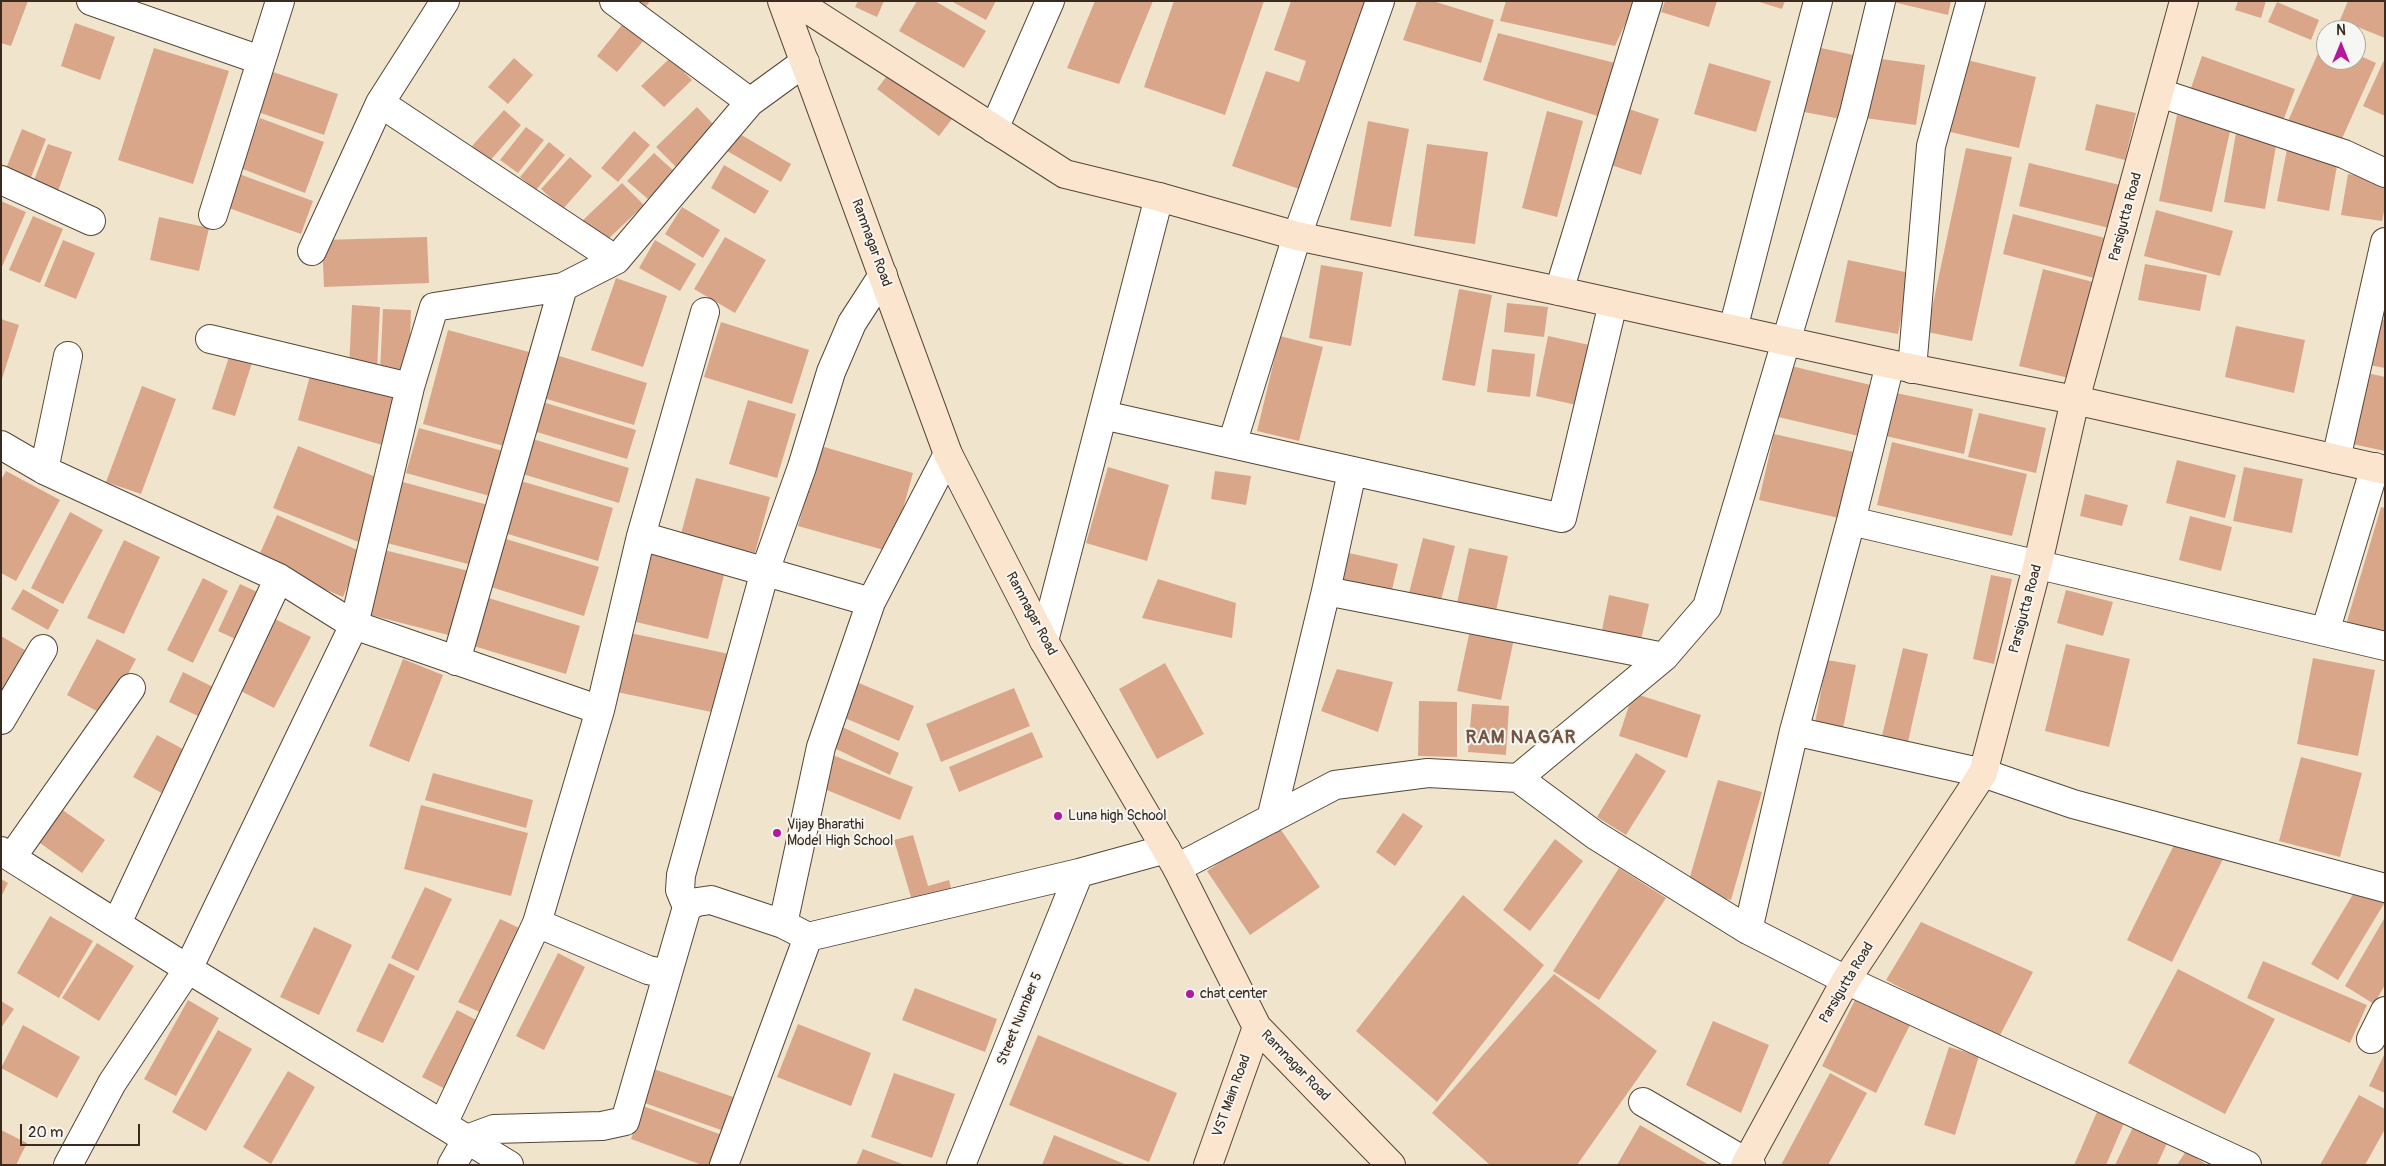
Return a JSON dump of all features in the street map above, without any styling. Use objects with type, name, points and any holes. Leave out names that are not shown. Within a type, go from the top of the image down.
[{"type":"street","points":[[91,1],[260,60]]},
{"type":"street","points":[[213,215],[280,1]]},
{"type":"street","points":[[312,251],[380,103],[446,1]]},
{"type":"street","points":[[614,1],[750,102]]},
{"type":"street","name":"Ramnagar Road","points":[[782,1],[948,454],[1044,641],[1171,859],[1257,1027],[1391,1165]]},
{"type":"street","points":[[795,1],[1065,174],[1159,197],[1297,236],[1559,291],[1901,367],[2075,400],[2380,469],[2326,632]]},
{"type":"street","points":[[994,128],[1050,1]]},
{"type":"street","points":[[1232,444],[1297,236],[1380,1]]},
{"type":"street","points":[[1559,291],[1648,1]]},
{"type":"street","points":[[1732,329],[1818,1]]},
{"type":"street","points":[[1518,778],[1664,657],[1707,607],[1854,113],[1880,1]]},
{"type":"street","points":[[1748,930],[1794,731],[1851,521],[1901,367],[1932,146],[1971,1]]},
{"type":"street","name":"Parsigutta Road","points":[[1748,1164],[1846,980],[1983,773],[2038,563],[2075,400],[2184,1]]},
{"type":"street","points":[[68,1165],[112,1083],[188,969],[354,625],[410,387],[434,307],[563,287],[616,260],[750,102],[805,62]]},
{"type":"street","points":[[2160,93],[2344,154],[2385,174]]},
{"type":"street","points":[[380,103],[616,260]]},
{"type":"street","points":[[1,180],[91,220]]},
{"type":"street","points":[[1044,641],[1159,197]]},
{"type":"street","points":[[2336,459],[2385,242]]},
{"type":"street","points":[[452,1165],[467,1139],[494,1129],[602,1126],[625,1121],[686,907],[680,890],[682,874],[765,571],[802,468],[831,372],[852,323],[883,276]]},
{"type":"street","points":[[456,661],[563,287]]},
{"type":"street","points":[[1103,415],[1562,518],[1613,303]]},
{"type":"street","points":[[443,1124],[537,923],[600,710],[641,536],[705,312]]},
{"type":"street","points":[[210,339],[410,387]]},
{"type":"street","points":[[44,470],[68,356]]},
{"type":"street","points":[[1,444],[44,470],[279,578],[354,625],[600,710]]},
{"type":"street","points":[[783,924],[821,748],[872,602],[948,454]]},
{"type":"street","points":[[1270,819],[1326,590],[1352,472]]},
{"type":"street","points":[[1851,521],[2038,563],[2385,646]]},
{"type":"street","points":[[641,536],[872,602]]},
{"type":"street","points":[[117,923],[279,578]]},
{"type":"street","points":[[1326,590],[1664,657]]},
{"type":"street","points":[[1,720],[43,649]]},
{"type":"street","points":[[131,688],[6,854],[188,969],[509,1165]]},
{"type":"street","points":[[1794,731],[1983,773],[2073,804],[2385,888]]},
{"type":"street","points":[[686,907],[697,902],[711,900],[783,924],[808,937],[1079,872],[1171,859],[1270,819],[1335,784],[1428,773],[1518,778],[1595,836],[1748,930],[1846,980],[2247,1165]]},
{"type":"street","name":"Street Number 5","points":[[961,1165],[1079,872]]},
{"type":"street","points":[[537,923],[648,970],[668,974]]},
{"type":"street","points":[[724,1165],[808,937]]},
{"type":"street","points":[[2371,1039],[2385,1011]]},
{"type":"street","name":"VST Main Road","points":[[1208,1165],[1257,1027]]},
{"type":"street","points":[[1643,1102],[1748,1164]]},
{"type":"building","points":[[1,1],[28,1],[11,46],[1,43]]},
{"type":"building","points":[[631,1],[650,1],[643,11]]},
{"type":"building","points":[[858,1],[884,1],[877,17],[855,7]]},
{"type":"building","points":[[917,1],[935,1],[986,31],[964,68],[899,31]]},
{"type":"building","points":[[951,1],[996,1],[986,20]]},
{"type":"building","points":[[1095,1],[1153,1],[1119,84],[1067,68]]},
{"type":"building","points":[[1174,1],[1264,1],[1225,115],[1144,87]]},
{"type":"building","points":[[1291,1],[1372,1],[1305,191],[1232,166],[1266,71],[1299,82],[1306,61],[1274,50]]},
{"type":"building","points":[[1417,1],[1433,1],[1494,20],[1481,63],[1403,40]]},
{"type":"building","points":[[1506,1],[1636,1],[1615,46],[1500,21]]},
{"type":"building","points":[[1665,1],[1717,1],[1709,27],[1661,12]]},
{"type":"building","points":[[1756,1],[1785,1],[1782,9]]},
{"type":"building","points":[[1889,1],[1951,1],[1948,15]]},
{"type":"building","points":[[2238,1],[2266,1],[2261,18],[2235,10]]},
{"type":"building","points":[[2348,1],[2385,1],[2385,38],[2366,30],[2366,20],[2340,20]]},
{"type":"building","points":[[2277,2],[2319,20],[2316,20],[2316,28],[2311,40],[2268,22]]},
{"type":"building","points":[[629,16],[650,33],[617,72],[597,56]]},
{"type":"building","points":[[75,23],[115,37],[100,80],[61,66]]},
{"type":"building","points":[[1498,33],[1619,64],[1604,118],[1483,80]]},
{"type":"building","points":[[1812,46],[1858,56],[1846,120],[1799,111]]},
{"type":"building","points":[[154,48],[229,71],[193,184],[118,160]]},
{"type":"building","points":[[2202,56],[2295,89],[2283,121],[2191,88]]},
{"type":"building","points":[[514,58],[533,75],[508,104],[488,87]]},
{"type":"building","points":[[670,58],[692,80],[664,107],[641,86]]},
{"type":"building","points":[[1874,58],[1925,65],[1916,125],[1865,118]]},
{"type":"building","points":[[2316,58],[2316,70],[2366,70],[2366,58],[2376,63],[2340,143],[2288,121]]},
{"type":"building","points":[[2385,58],[2385,116],[2363,106]]},
{"type":"building","points":[[1963,59],[2036,77],[2019,148],[1946,131]]},
{"type":"building","points":[[1709,63],[1771,81],[1756,132],[1694,114]]},
{"type":"building","points":[[893,68],[955,115],[939,136],[877,89]]},
{"type":"building","points":[[273,72],[338,94],[324,135],[258,112]]},
{"type":"building","points":[[2096,104],[2136,113],[2125,160],[2085,150]]},
{"type":"building","points":[[697,107],[716,127],[676,167],[656,147]]},
{"type":"building","points":[[1626,108],[1659,119],[1641,175],[1608,164]]},
{"type":"building","points":[[504,110],[521,125],[489,162],[472,146]]},
{"type":"building","points":[[1547,111],[1583,121],[1557,217],[1522,208]]},
{"type":"building","points":[[2177,115],[2231,127],[2212,212],[2159,201]]},
{"type":"building","points":[[260,118],[324,142],[305,193],[240,168]]},
{"type":"building","points":[[1368,121],[1409,129],[1391,227],[1350,220]]},
{"type":"building","points":[[526,127],[544,140],[518,173],[500,160]]},
{"type":"building","points":[[22,129],[46,139],[28,185],[3,176]]},
{"type":"building","points":[[634,131],[650,145],[618,182],[601,168]]},
{"type":"building","points":[[738,133],[791,164],[781,182],[727,151]]},
{"type":"building","points":[[2236,133],[2277,140],[2265,209],[2224,202]]},
{"type":"building","points":[[549,142],[565,155],[536,190],[520,177]]},
{"type":"building","points":[[48,144],[72,152],[56,197],[31,188]]},
{"type":"building","points":[[1427,144],[1488,152],[1475,244],[1414,236]]},
{"type":"building","points":[[2288,144],[2339,154],[2329,211],[2277,201]]},
{"type":"building","points":[[1966,148],[2012,157],[1972,341],[1927,332]]},
{"type":"building","points":[[654,153],[674,171],[648,199],[627,181]]},
{"type":"building","points":[[570,157],[592,176],[563,209],[541,189]]},
{"type":"building","points":[[2029,163],[2120,185],[2109,228],[2019,206]]},
{"type":"building","points":[[724,165],[769,191],[755,214],[711,188]]},
{"type":"building","points":[[239,174],[313,201],[301,234],[226,207]]},
{"type":"building","points":[[2348,174],[2385,180],[2385,207],[2382,221],[2341,215]]},
{"type":"building","points":[[622,183],[644,205],[604,243],[582,221]]},
{"type":"building","points":[[1,201],[26,212],[1,269]]},
{"type":"building","points":[[682,207],[720,230],[703,258],[665,234]]},
{"type":"building","points":[[2156,210],[2233,231],[2220,276],[2144,256]]},
{"type":"building","points":[[2013,214],[2105,238],[2094,278],[2003,254]]},
{"type":"building","points":[[33,216],[63,229],[40,283],[9,270]]},
{"type":"building","points":[[159,217],[209,228],[199,271],[150,260]]},
{"type":"building","points":[[427,237],[429,283],[324,287],[322,240]]},
{"type":"building","points":[[725,237],[766,260],[735,313],[694,289]]},
{"type":"building","points":[[63,240],[95,253],[76,299],[44,286]]},
{"type":"building","points":[[655,240],[696,264],[680,291],[639,268]]},
{"type":"building","points":[[1848,260],[1910,273],[1898,334],[1835,322]]},
{"type":"building","points":[[2145,264],[2207,275],[2200,311],[2138,300]]},
{"type":"building","points":[[1321,265],[1363,272],[1351,346],[1309,338]]},
{"type":"building","points":[[2043,269],[2097,283],[2073,379],[2019,366]]},
{"type":"building","points":[[616,278],[667,296],[643,367],[591,350]]},
{"type":"building","points":[[1459,289],[1492,295],[1475,386],[1442,380]]},
{"type":"building","points":[[1507,303],[1548,307],[1544,337],[1504,332]]},
{"type":"building","points":[[352,305],[380,307],[377,370],[349,369]]},
{"type":"building","points":[[383,309],[411,310],[409,374],[380,373]]},
{"type":"building","points":[[2374,318],[2385,320],[2385,368],[2364,364]]},
{"type":"building","points":[[1,319],[19,325],[2,379],[1,379]]},
{"type":"building","points":[[721,322],[809,350],[792,404],[704,377]]},
{"type":"building","points":[[2236,326],[2305,340],[2294,393],[2225,377]]},
{"type":"building","points":[[448,330],[529,352],[504,446],[423,424]]},
{"type":"building","points":[[1280,336],[1323,347],[1299,441],[1257,431]]},
{"type":"building","points":[[1548,336],[1594,346],[1581,406],[1536,396]]},
{"type":"building","points":[[1492,349],[1535,354],[1530,397],[1487,392]]},
{"type":"building","points":[[230,354],[253,360],[235,416],[212,409]]},
{"type":"building","points":[[553,354],[647,383],[634,425],[540,397]]},
{"type":"building","points":[[1787,365],[1879,387],[1867,438],[1774,416]]},
{"type":"building","points":[[311,372],[395,397],[382,445],[298,420]]},
{"type":"building","points":[[2367,373],[2385,377],[2385,451],[2352,444]]},
{"type":"building","points":[[142,386],[176,399],[141,494],[106,482]]},
{"type":"building","points":[[1896,393],[1973,409],[1964,454],[1886,436]]},
{"type":"building","points":[[748,400],[796,414],[777,478],[729,464]]},
{"type":"building","points":[[539,401],[636,430],[627,459],[530,430]]},
{"type":"building","points":[[1979,413],[2046,428],[2036,473],[1968,457]]},
{"type":"building","points":[[419,428],[503,451],[490,496],[406,473]]},
{"type":"building","points":[[1774,434],[1854,452],[1839,518],[1759,500]]},
{"type":"building","points":[[526,437],[629,468],[619,503],[516,472]]},
{"type":"building","points":[[1892,442],[2027,474],[2012,536],[1877,505]]},
{"type":"building","points":[[298,446],[386,481],[361,543],[273,508]]},
{"type":"building","points":[[821,446],[913,473],[891,552],[798,526]]},
{"type":"building","points":[[2177,460],[2236,475],[2225,518],[2166,503]]},
{"type":"building","points":[[1108,467],[1169,485],[1147,561],[1086,543]]},
{"type":"building","points":[[2244,467],[2303,479],[2292,533],[2233,521]]},
{"type":"building","points":[[6,471],[60,500],[16,581],[1,573],[1,480]]},
{"type":"building","points":[[1215,471],[1251,476],[1246,505],[1211,499]]},
{"type":"building","points":[[696,478],[770,497],[755,553],[681,534]]},
{"type":"building","points":[[514,479],[613,508],[598,561],[498,531]]},
{"type":"building","points":[[399,481],[488,505],[472,565],[383,542]]},
{"type":"building","points":[[2085,494],[2128,505],[2122,526],[2080,516]]},
{"type":"building","points":[[2381,507],[2385,508],[2385,639],[2345,628]]},
{"type":"building","points":[[70,512],[103,530],[63,604],[31,588]]},
{"type":"building","points":[[277,515],[362,552],[343,597],[257,560]]},
{"type":"building","points":[[2190,516],[2232,527],[2221,571],[2179,560]]},
{"type":"building","points":[[496,536],[599,567],[584,616],[481,584]]},
{"type":"building","points":[[1423,538],[1455,546],[1440,604],[1408,597]]},
{"type":"building","points":[[124,540],[160,557],[124,634],[87,618]]},
{"type":"building","points":[[1469,548],[1508,556],[1494,620],[1455,612]]},
{"type":"building","points":[[380,549],[469,571],[452,636],[363,613]]},
{"type":"building","points":[[652,553],[725,571],[708,639],[636,622]]},
{"type":"building","points":[[1349,553],[1398,564],[1391,594],[1343,583]]},
{"type":"building","points":[[1991,575],[2012,579],[1994,664],[1973,659]]},
{"type":"building","points":[[203,578],[228,591],[193,663],[167,650]]},
{"type":"building","points":[[1158,579],[1236,603],[1232,638],[1142,618]]},
{"type":"building","points":[[240,584],[266,596],[244,643],[218,631]]},
{"type":"building","points":[[23,589],[59,610],[48,630],[11,609]]},
{"type":"building","points":[[2066,590],[2113,602],[2103,636],[2057,623]]},
{"type":"building","points":[[1609,595],[1649,604],[1639,649],[1600,640]]},
{"type":"building","points":[[482,596],[580,626],[566,674],[467,644]]},
{"type":"building","points":[[269,616],[311,637],[274,708],[233,687]]},
{"type":"building","points":[[1471,625],[1515,634],[1501,700],[1457,691]]},
{"type":"building","points":[[630,633],[729,654],[716,713],[617,692]]},
{"type":"building","points":[[1,636],[30,653],[1,696]]},
{"type":"building","points":[[97,639],[136,659],[106,716],[67,695]]},
{"type":"building","points":[[2066,644],[2130,659],[2109,747],[2045,731]]},
{"type":"building","points":[[1903,648],[1928,654],[1907,746],[1881,740]]},
{"type":"building","points":[[2313,658],[2375,670],[2358,756],[2297,744]]},
{"type":"building","points":[[403,659],[443,675],[409,762],[369,746]]},
{"type":"building","points":[[1827,660],[1856,665],[1842,733],[1814,728]]},
{"type":"building","points":[[1165,663],[1204,734],[1157,759],[1119,689]]},
{"type":"building","points":[[1337,669],[1393,682],[1378,732],[1321,711]]},
{"type":"building","points":[[183,672],[217,689],[202,718],[169,702]]},
{"type":"building","points":[[854,681],[914,706],[899,741],[840,716]]},
{"type":"building","points":[[1014,688],[1030,726],[941,762],[926,724]]},
{"type":"building","points":[[1633,693],[1701,715],[1687,758],[1619,736]]},
{"type":"building","points":[[1419,701],[1457,702],[1457,757],[1418,756]]},
{"type":"building","points":[[1472,704],[1509,706],[1506,755],[1468,752]]},
{"type":"building","points":[[840,726],[899,753],[890,775],[830,746]]},
{"type":"building","points":[[1032,732],[1043,757],[959,792],[949,767]]},
{"type":"building","points":[[157,735],[192,754],[167,796],[133,777]]},
{"type":"building","points":[[1636,753],[1666,771],[1626,835],[1597,817]]},
{"type":"building","points":[[830,754],[913,787],[900,820],[817,786]]},
{"type":"building","points":[[2301,757],[2362,773],[2340,857],[2279,841]]},
{"type":"building","points":[[433,773],[533,800],[526,828],[425,800]]},
{"type":"building","points":[[1718,780],[1762,792],[1731,900],[1687,887]]},
{"type":"building","points":[[421,805],[528,833],[511,896],[404,869]]},
{"type":"building","points":[[57,806],[105,840],[82,873],[33,838]]},
{"type":"building","points":[[1403,813],[1423,826],[1395,866],[1376,852]]},
{"type":"building","points":[[1277,824],[1320,887],[1250,935],[1207,871]]},
{"type":"building","points":[[913,835],[928,886],[949,880],[953,895],[914,907],[894,840]]},
{"type":"building","points":[[1555,839],[1583,861],[1530,931],[1503,910]]},
{"type":"building","points":[[2175,843],[2193,852],[2197,843],[2224,857],[2172,962],[2127,940]]},
{"type":"building","points":[[1619,868],[1666,898],[1599,1000],[1553,971]]},
{"type":"building","points":[[1,879],[8,883],[1,897]]},
{"type":"building","points":[[2358,886],[2385,902],[2338,980],[2311,964]]},
{"type":"building","points":[[425,887],[452,899],[418,971],[391,958]]},
{"type":"building","points":[[1463,895],[1544,965],[1437,1102],[1356,1031]]},
{"type":"building","points":[[50,916],[93,941],[59,998],[17,973]]},
{"type":"building","points":[[2385,917],[2385,985],[2374,1004],[2345,986]]},
{"type":"building","points":[[500,919],[530,933],[488,1016],[458,1002]]},
{"type":"building","points":[[1921,922],[2033,972],[1998,1039],[1886,980]]},
{"type":"building","points":[[314,927],[352,945],[319,1015],[280,997]]},
{"type":"building","points":[[97,943],[134,966],[99,1021],[62,998]]},
{"type":"building","points":[[558,953],[585,967],[544,1050],[516,1036]]},
{"type":"building","points":[[2263,961],[2367,1005],[2350,1043],[2247,998]]},
{"type":"building","points":[[389,963],[415,976],[383,1043],[356,1031]]},
{"type":"building","points":[[2178,969],[2275,1019],[2225,1114],[2128,1063]]},
{"type":"building","points":[[1554,974],[1657,1051],[1577,1165],[1490,1165],[1432,1113]]},
{"type":"building","points":[[915,988],[997,1019],[985,1052],[902,1020]]},
{"type":"building","points":[[1859,992],[1913,1019],[1876,1093],[1822,1066]]},
{"type":"building","points":[[188,1000],[219,1018],[176,1096],[144,1079]]},
{"type":"building","points":[[1,1001],[14,1009],[1,1028]]},
{"type":"building","points":[[457,1010],[486,1025],[451,1092],[422,1077]]},
{"type":"building","points":[[1713,1021],[1769,1045],[1741,1113],[1686,1085]]},
{"type":"building","points":[[798,1024],[871,1053],[851,1106],[777,1077]]},
{"type":"building","points":[[23,1025],[80,1057],[57,1098],[1,1068]]},
{"type":"building","points":[[218,1030],[252,1049],[206,1131],[172,1112]]},
{"type":"building","points":[[1038,1035],[1177,1093],[1149,1162],[1009,1105]]},
{"type":"building","points":[[1949,1047],[1979,1056],[1955,1135],[1924,1125]]},
{"type":"building","points":[[2385,1053],[2385,1093],[2369,1086]]},
{"type":"building","points":[[651,1068],[736,1098],[724,1131],[639,1101]]},
{"type":"building","points":[[288,1071],[315,1087],[271,1164],[243,1147]]},
{"type":"building","points":[[894,1073],[955,1094],[932,1158],[871,1137]]},
{"type":"building","points":[[1830,1073],[1867,1093],[1828,1165],[1781,1165]]},
{"type":"building","points":[[2359,1095],[2385,1109],[2385,1129],[2365,1165],[2320,1165]]},
{"type":"building","points":[[643,1106],[722,1135],[711,1165],[702,1165],[631,1139]]},
{"type":"building","points":[[2097,1112],[2124,1123],[2106,1165],[2074,1165]]},
{"type":"building","points":[[1640,1125],[1709,1165],[1617,1165]]},
{"type":"building","points":[[2134,1125],[2168,1141],[2157,1165],[2115,1165]]},
{"type":"building","points":[[1,1130],[27,1143],[16,1165],[1,1165]]},
{"type":"building","points":[[1054,1135],[1127,1165],[1042,1165]]},
{"type":"building","points":[[863,1149],[905,1165],[856,1165]]},
{"type":"building","points":[[2186,1151],[2207,1165],[2177,1165]]},
{"type":"place","name":"Luna high School","points":[[1058,816]]},
{"type":"place","name":"Vijay Bharathi Model High School","points":[[777,833]]},
{"type":"place","name":"chat center","points":[[1190,994]]},
{"type":"district","name":"RAM NAGAR","points":[[1521,738]]}]
